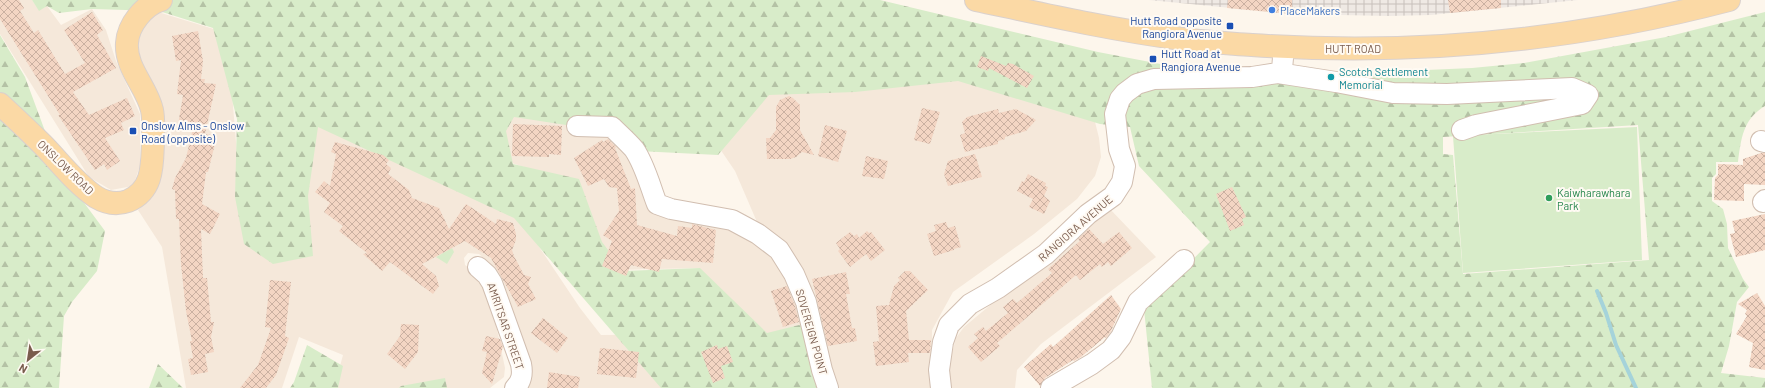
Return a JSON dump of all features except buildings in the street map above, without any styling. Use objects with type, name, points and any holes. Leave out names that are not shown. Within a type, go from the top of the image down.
[{"type":"main road","name":"ONSLOW ROAD","points":[[0,104],[92,194],[112,203],[120,203],[134,198],[144,188],[150,175],[152,156],[152,111],[143,86],[129,63],[127,42],[132,28],[142,11],[154,2],[161,0]]},
{"type":"main road","name":"HUTT ROAD","points":[[976,0],[1125,31],[1194,40],[1284,47],[1413,48],[1514,41],[1642,21],[1729,0]]},
{"type":"street","points":[[1278,73],[1282,68],[1284,47]]},
{"type":"street","name":"RANGIORA AVENUE","points":[[941,388],[939,370],[943,342],[950,325],[970,304],[998,288],[1046,254],[1088,214],[1113,196],[1122,182],[1125,166],[1119,149],[1115,114],[1120,99],[1137,84],[1154,79],[1252,77],[1278,73],[1393,93],[1447,94],[1572,88],[1588,95],[1582,104],[1476,125],[1462,130]]},
{"type":"street","name":"SOVEREIGN POINT","points":[[577,126],[612,127],[634,150],[643,168],[657,204],[671,209],[732,220],[758,234],[779,250],[794,274],[806,302],[822,370],[828,388]]},
{"type":"street","points":[[1051,388],[1092,364],[1112,350],[1121,337],[1138,302],[1184,260]]},
{"type":"street","name":"AMRITSAR STREET","points":[[478,267],[487,275],[492,283],[521,364],[522,375],[519,384],[515,388]]},
{"type":"shaded area","points":[[0,0],[32,0],[39,10],[47,6],[61,25],[92,9],[106,30],[116,61],[140,114],[140,166],[133,186],[111,190],[89,177],[0,34]]},
{"type":"shaded area","points":[[1149,0],[1578,0],[1431,15],[1389,16],[1292,14]]},
{"type":"shaded area","points":[[148,9],[227,33],[244,239],[299,196],[318,118],[511,205],[580,308],[601,335],[732,334],[744,388],[525,388],[528,368],[503,280],[492,265],[479,254],[468,253],[464,258],[465,265],[475,272],[488,286],[505,368],[504,377],[490,388],[334,388],[343,355],[299,337],[282,388],[186,388],[162,247],[138,210],[149,199],[156,188],[131,40]]},
{"type":"shaded area","points":[[965,79],[1095,122],[1099,138],[1101,157],[1095,176],[1077,199],[1034,234],[953,292],[932,330],[932,388],[836,388],[781,247],[757,222],[735,171],[720,149],[769,89]]},
{"type":"shaded area","points":[[507,108],[603,116],[646,167],[643,197],[649,210],[668,212],[742,232],[774,255],[787,279],[803,324],[767,334],[699,268],[614,270],[573,183],[500,159]]},
{"type":"shaded area","points":[[1108,207],[1156,257],[1041,344],[1017,370],[1015,388],[950,388],[948,368],[956,338],[964,327]]},
{"type":"green space","points":[[32,0],[880,0],[1098,52],[1176,67],[1335,74],[1472,68],[1524,63],[1666,37],[1765,12],[1765,106],[1752,117],[1744,130],[1738,162],[1716,162],[1716,174],[1712,178],[1712,201],[1723,209],[1727,224],[1728,248],[1743,279],[1749,287],[1737,302],[1729,346],[1721,373],[1765,378],[1765,388],[1152,388],[1144,309],[1210,242],[1139,166],[1130,127],[1100,124],[958,81],[855,92],[769,95],[718,155],[638,151],[613,127],[579,127],[514,117],[506,131],[513,164],[579,179],[602,242],[624,271],[700,268],[767,333],[803,324],[820,388],[661,388],[514,218],[318,127],[308,196],[313,256],[273,264],[244,244],[235,197],[237,119],[213,28],[159,11],[92,9],[59,13],[47,6],[39,11]],"holes":[[[1638,125],[1649,260],[1463,274],[1453,155],[1443,154],[1443,137]]]},
{"type":"green space","points":[[0,35],[25,77],[59,169],[105,231],[97,271],[72,302],[64,316],[59,388],[0,388]]},
{"type":"green space","name":"Kaiwharawhara Park","points":[[1637,127],[1642,260],[1463,273],[1453,136]]},
{"type":"green space","points":[[452,248],[454,252],[447,264],[436,257]]},
{"type":"green space","points":[[307,345],[343,366],[338,388],[290,388],[294,382]]},
{"type":"green space","points":[[158,364],[183,388],[149,388]]},
{"type":"green space","points":[[445,378],[447,388],[399,388],[401,386]]},
{"type":"waterway","points":[[1597,291],[1616,345],[1636,388]]},
{"type":"place","name":"PlaceMakers","points":[[1272,10]]},
{"type":"place","name":"Hutt Road opposite Rangiora Avenue","points":[[1230,26]]},
{"type":"place","name":"Hutt Road at Rangiora Avenue","points":[[1153,59]]},
{"type":"place","name":"Scotch Settlement Memorial","points":[[1331,77]]},
{"type":"place","name":"Onslow Alms - Onslow Road (opposite)","points":[[133,131]]},
{"type":"place","name":"Kaiwharawhara Park","points":[[1549,198]]}]
